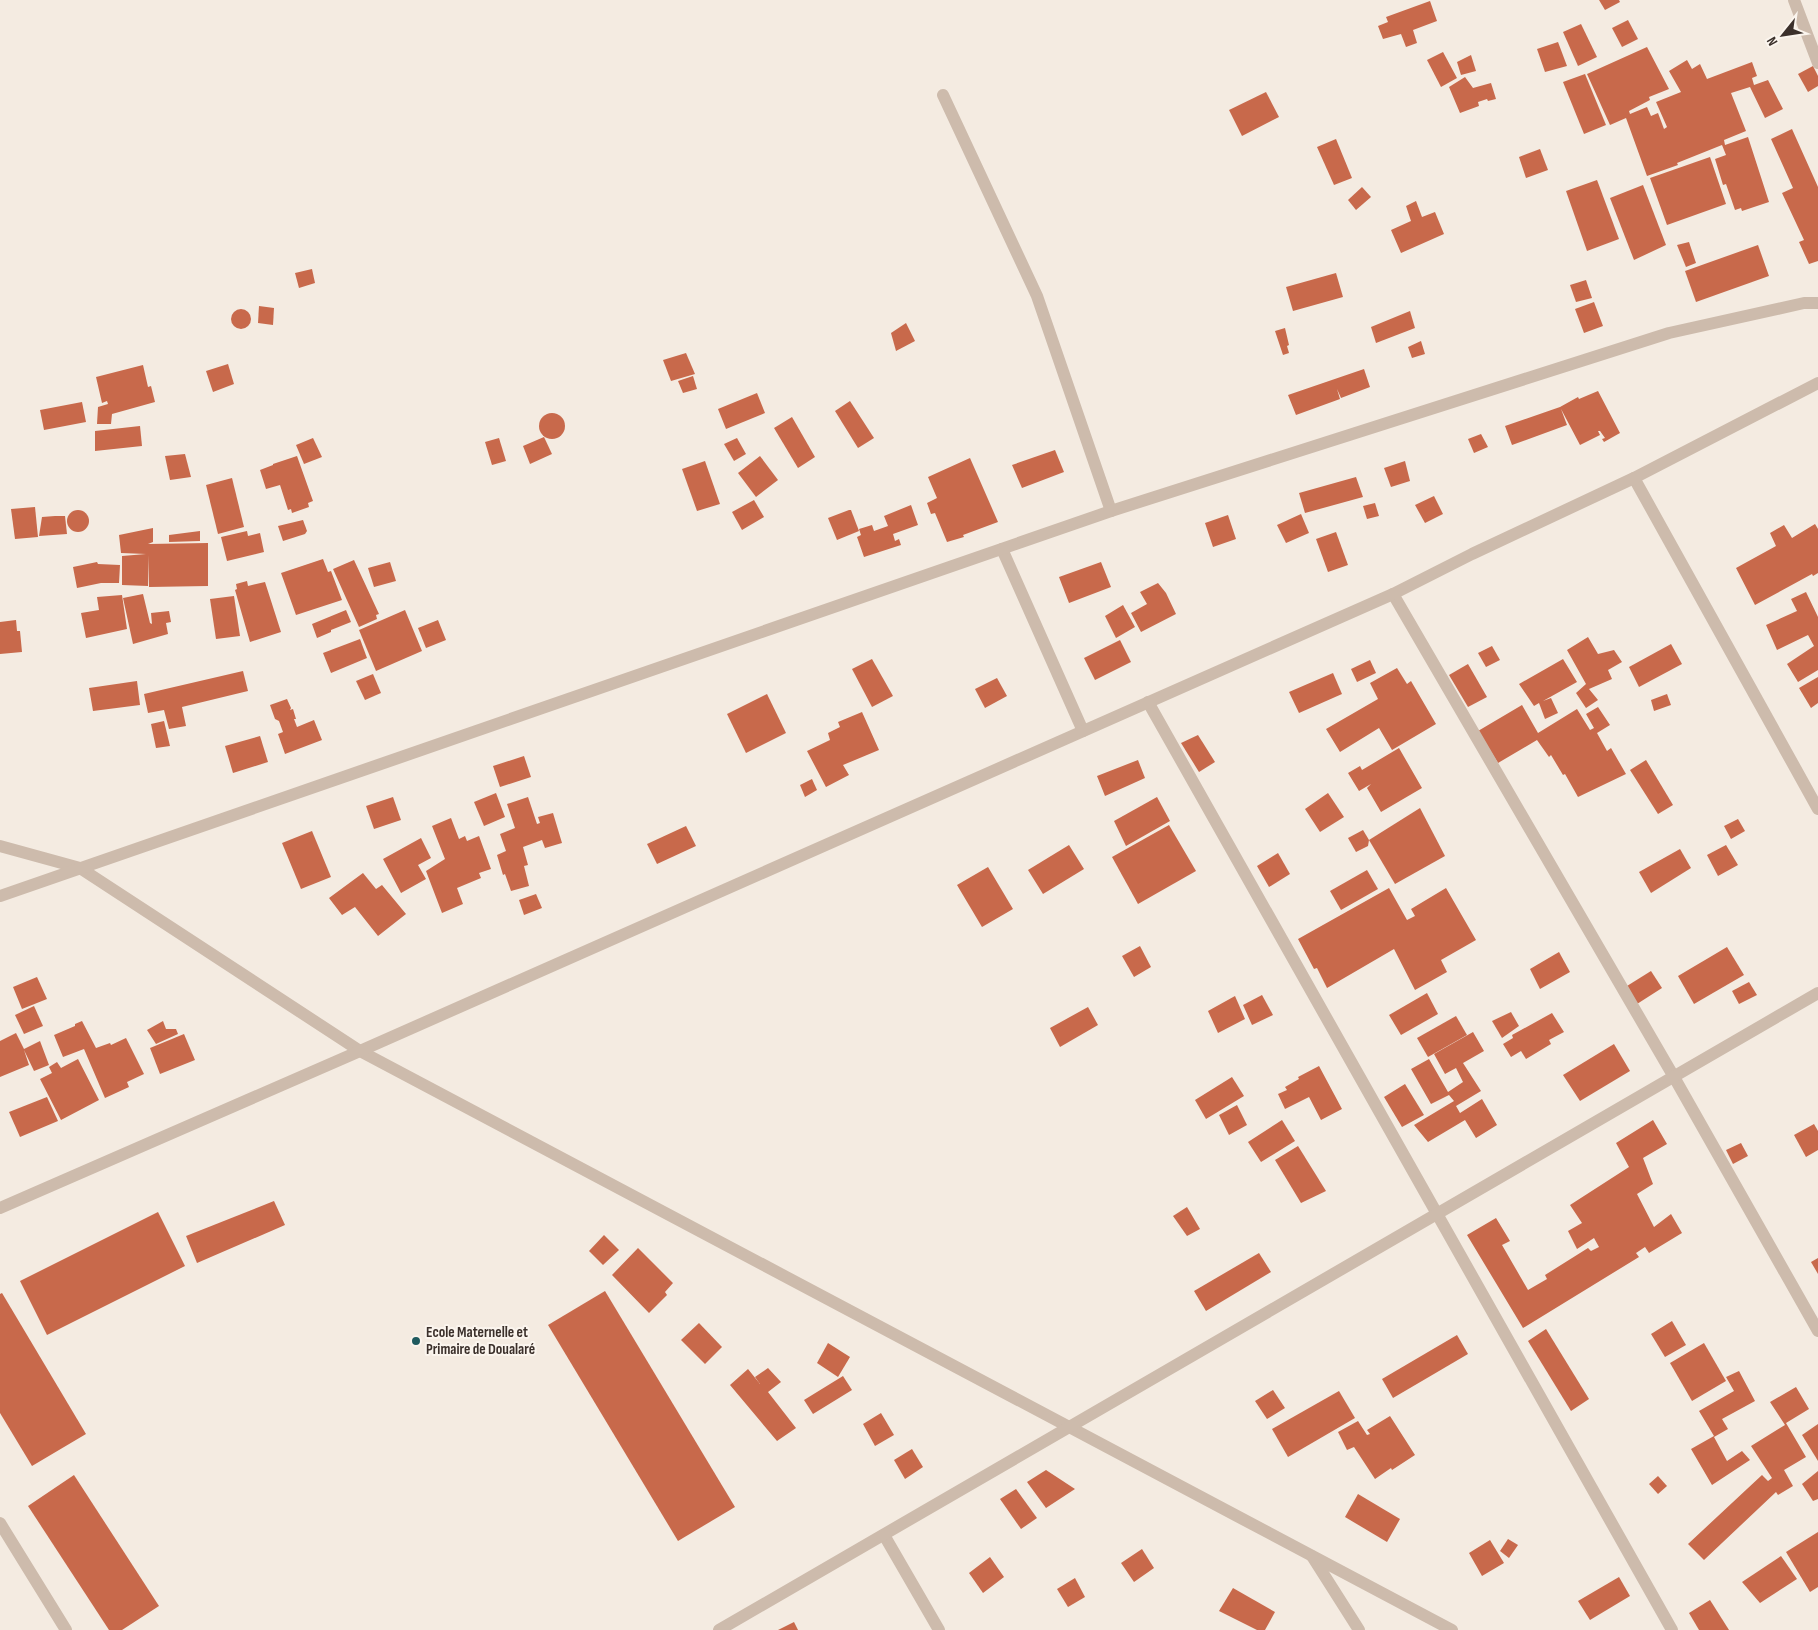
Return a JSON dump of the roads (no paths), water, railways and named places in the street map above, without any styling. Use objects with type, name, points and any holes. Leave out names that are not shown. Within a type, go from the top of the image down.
[{"type":"street","points":[[1794,0],[1818,63]]},
{"type":"street","points":[[943,94],[1037,296],[1111,511]]},
{"type":"street","points":[[0,896],[1111,511],[1669,333],[1804,303],[1818,302]]},
{"type":"street","points":[[0,1208],[360,1051],[1393,594],[1472,554],[1634,478],[1818,383]]},
{"type":"street","points":[[1634,478],[1818,809]]},
{"type":"street","points":[[1002,549],[1083,731]]},
{"type":"street","points":[[1393,594],[1674,1077],[1818,1332]]},
{"type":"street","points":[[1148,702],[1672,1630]]},
{"type":"street","points":[[0,846],[80,868],[360,1051],[1452,1630]]},
{"type":"street","points":[[719,1630],[1070,1428],[1437,1212],[1818,993]]},
{"type":"street","points":[[0,1523],[66,1630]]},
{"type":"street","points":[[884,1535],[939,1630]]},
{"type":"street","points":[[1311,1555],[1359,1630]]},
{"type":"place","name":"Ecole Maternelle et Primaire de Doualaré","points":[[416,1341]]}]
